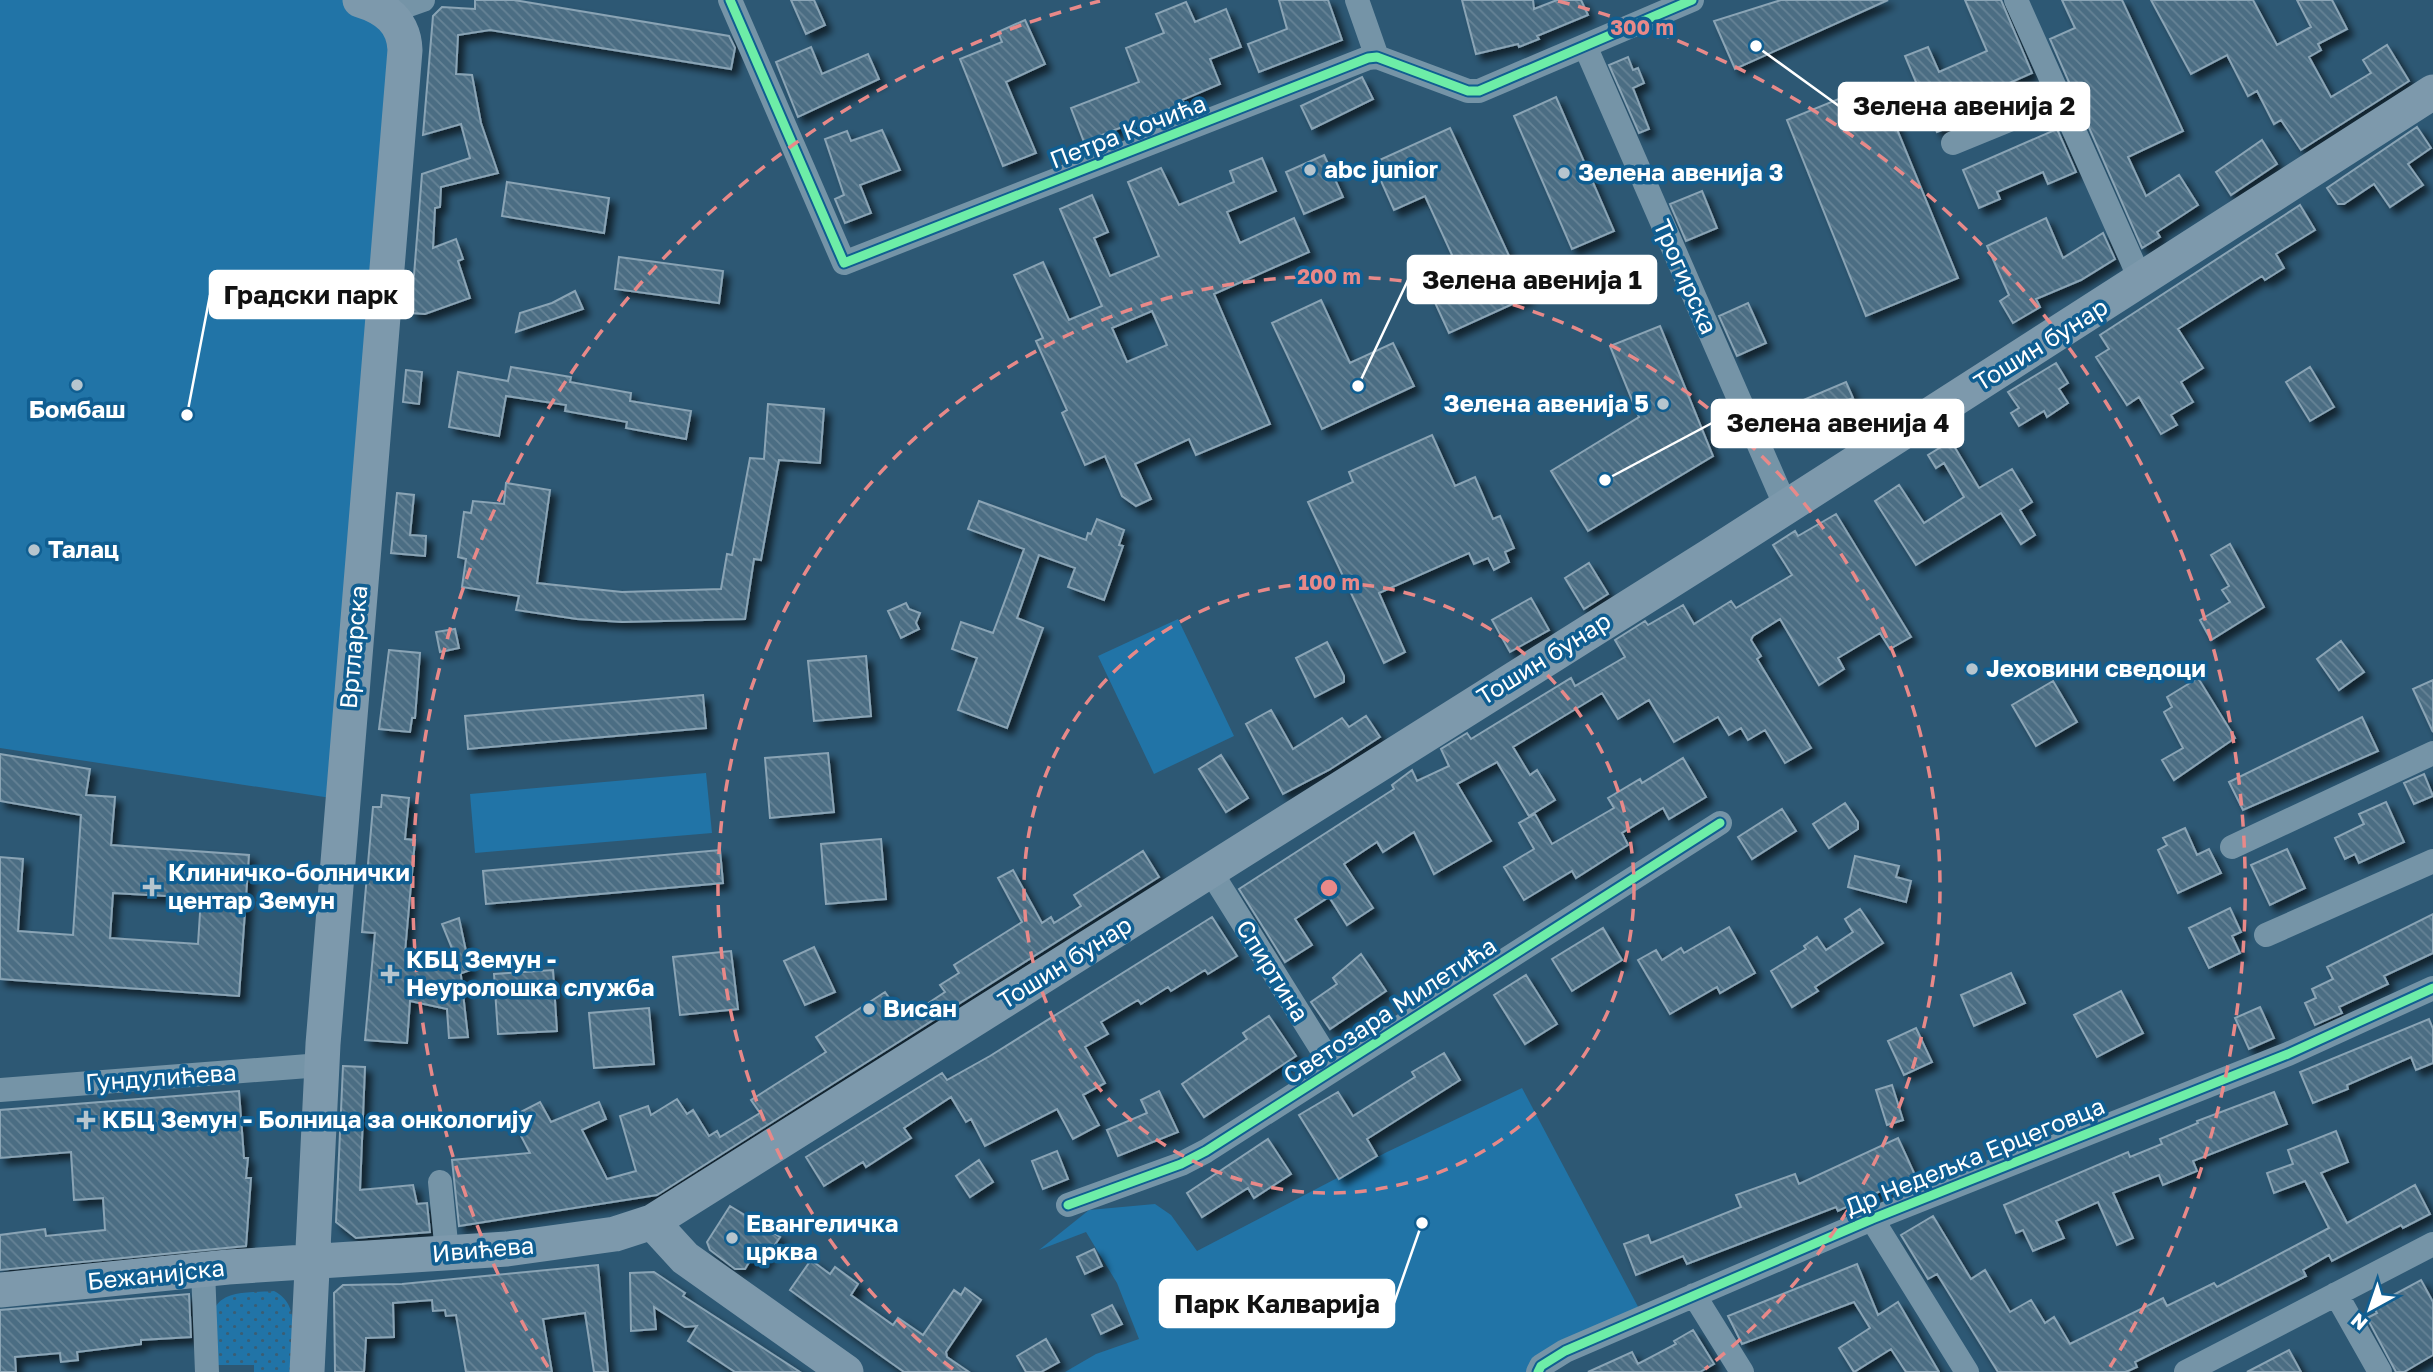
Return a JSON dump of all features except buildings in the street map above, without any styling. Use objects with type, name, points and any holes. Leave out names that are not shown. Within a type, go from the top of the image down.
[{"type":"main road","points":[[360,0],[406,12]]},
{"type":"main road","name":"Вртларска","points":[[307,1372],[321,1065],[406,12]]},
{"type":"main road","name":"Тошин бунар","points":[[652,1222],[1211,872],[2141,281],[2433,92]]},
{"type":"main road","points":[[652,1222],[666,1241],[685,1258],[846,1372]]},
{"type":"main road","name":"Ивићева","points":[[311,1261],[447,1253],[578,1240],[628,1231],[652,1222]]},
{"type":"main road","name":"Бежанијска","points":[[0,1290],[311,1261]]},
{"type":"street","name":"Петра Кочића","points":[[730,0],[844,263],[1377,57]]},
{"type":"street","points":[[1357,0],[1377,57],[1468,90],[1479,91],[1586,48],[1692,0]]},
{"type":"street","points":[[2016,0],[2141,281]]},
{"type":"street","name":"Трогирска","points":[[1586,48],[1786,507]]},
{"type":"street","points":[[1953,143],[2060,99]]},
{"type":"street","points":[[2231,847],[2433,753]]},
{"type":"street","name":"Светозара Милетића","points":[[1068,1205],[1181,1164],[1720,823]]},
{"type":"street","points":[[2266,935],[2433,861]]},
{"type":"street","name":"Спиртина","points":[[1211,872],[1334,1069]]},
{"type":"street","name":"Др Недељка Ерцеговца","points":[[1538,1372],[1551,1358],[1565,1351],[1872,1219],[2288,1054],[2433,988]]},
{"type":"street","name":"Гундулићева","points":[[0,1090],[321,1065]]},
{"type":"street","points":[[440,1182],[447,1253]]},
{"type":"street","points":[[1872,1219],[1967,1372]]},
{"type":"street","points":[[2186,1372],[2433,1244]]},
{"type":"street","points":[[202,1270],[207,1372]]},
{"type":"street","points":[[2336,1294],[2380,1372]]},
{"type":"street","points":[[1694,1296],[1742,1372]]},
{"type":"shaded area","points":[[0,0],[355,0],[398,46],[331,798],[0,748]]},
{"type":"shaded area","points":[[1178,619],[1234,736],[1154,774],[1098,656]]},
{"type":"shaded area","points":[[706,773],[712,833],[475,853],[470,794]]},
{"type":"shaded area","points":[[1522,1088],[1644,1318],[1538,1372],[1065,1372],[1096,1354],[1139,1339],[1117,1283],[1086,1232],[1039,1250],[1089,1210],[1155,1204],[1171,1215],[1197,1251],[1387,1152]]},
{"type":"shaded area","points":[[274,1291],[283,1297],[292,1316],[290,1372],[254,1372],[254,1365],[218,1365],[216,1306],[234,1294]]},
{"type":"cycle path","points":[[730,0],[844,263],[1368,58],[1377,57],[1468,91],[1479,91],[1692,0]]},
{"type":"cycle path","points":[[1068,1205],[1181,1164],[1206,1151],[1720,823]]},
{"type":"cycle path","points":[[1538,1372],[1541,1366],[1565,1351],[1872,1219],[2288,1054],[2433,988]]},
{"type":"place","name":"Зелена авенија 2","points":[[1756,46]]},
{"type":"place","name":"abc junior","points":[[1310,170]]},
{"type":"place","name":"Зелена авенија 3","points":[[1564,173]]},
{"type":"place","name":"Бомбаш","points":[[77,385]]},
{"type":"place","name":"Зелена авенија 1","points":[[1358,386]]},
{"type":"place","name":"Зелена авенија 5","points":[[1663,404]]},
{"type":"place","name":"Градски парк","points":[[187,415]]},
{"type":"place","name":"Зелена авенија 4","points":[[1605,480]]},
{"type":"place","name":"Талац","points":[[34,550]]},
{"type":"place","name":"Јеховини сведоци","points":[[1972,669]]},
{"type":"place","name":"Клиничко-болнички центар Земун","points":[[152,887]]},
{"type":"place","name":"КБЦ Земун - Неуролошка служба","points":[[390,974]]},
{"type":"place","name":"Висан","points":[[869,1009]]},
{"type":"place","name":"КБЦ Земун - Болница за онкологију","points":[[86,1120]]},
{"type":"place","name":"Парк Калварија","points":[[1422,1223]]},
{"type":"place","name":"Евангеличка црква","points":[[732,1238]]}]
